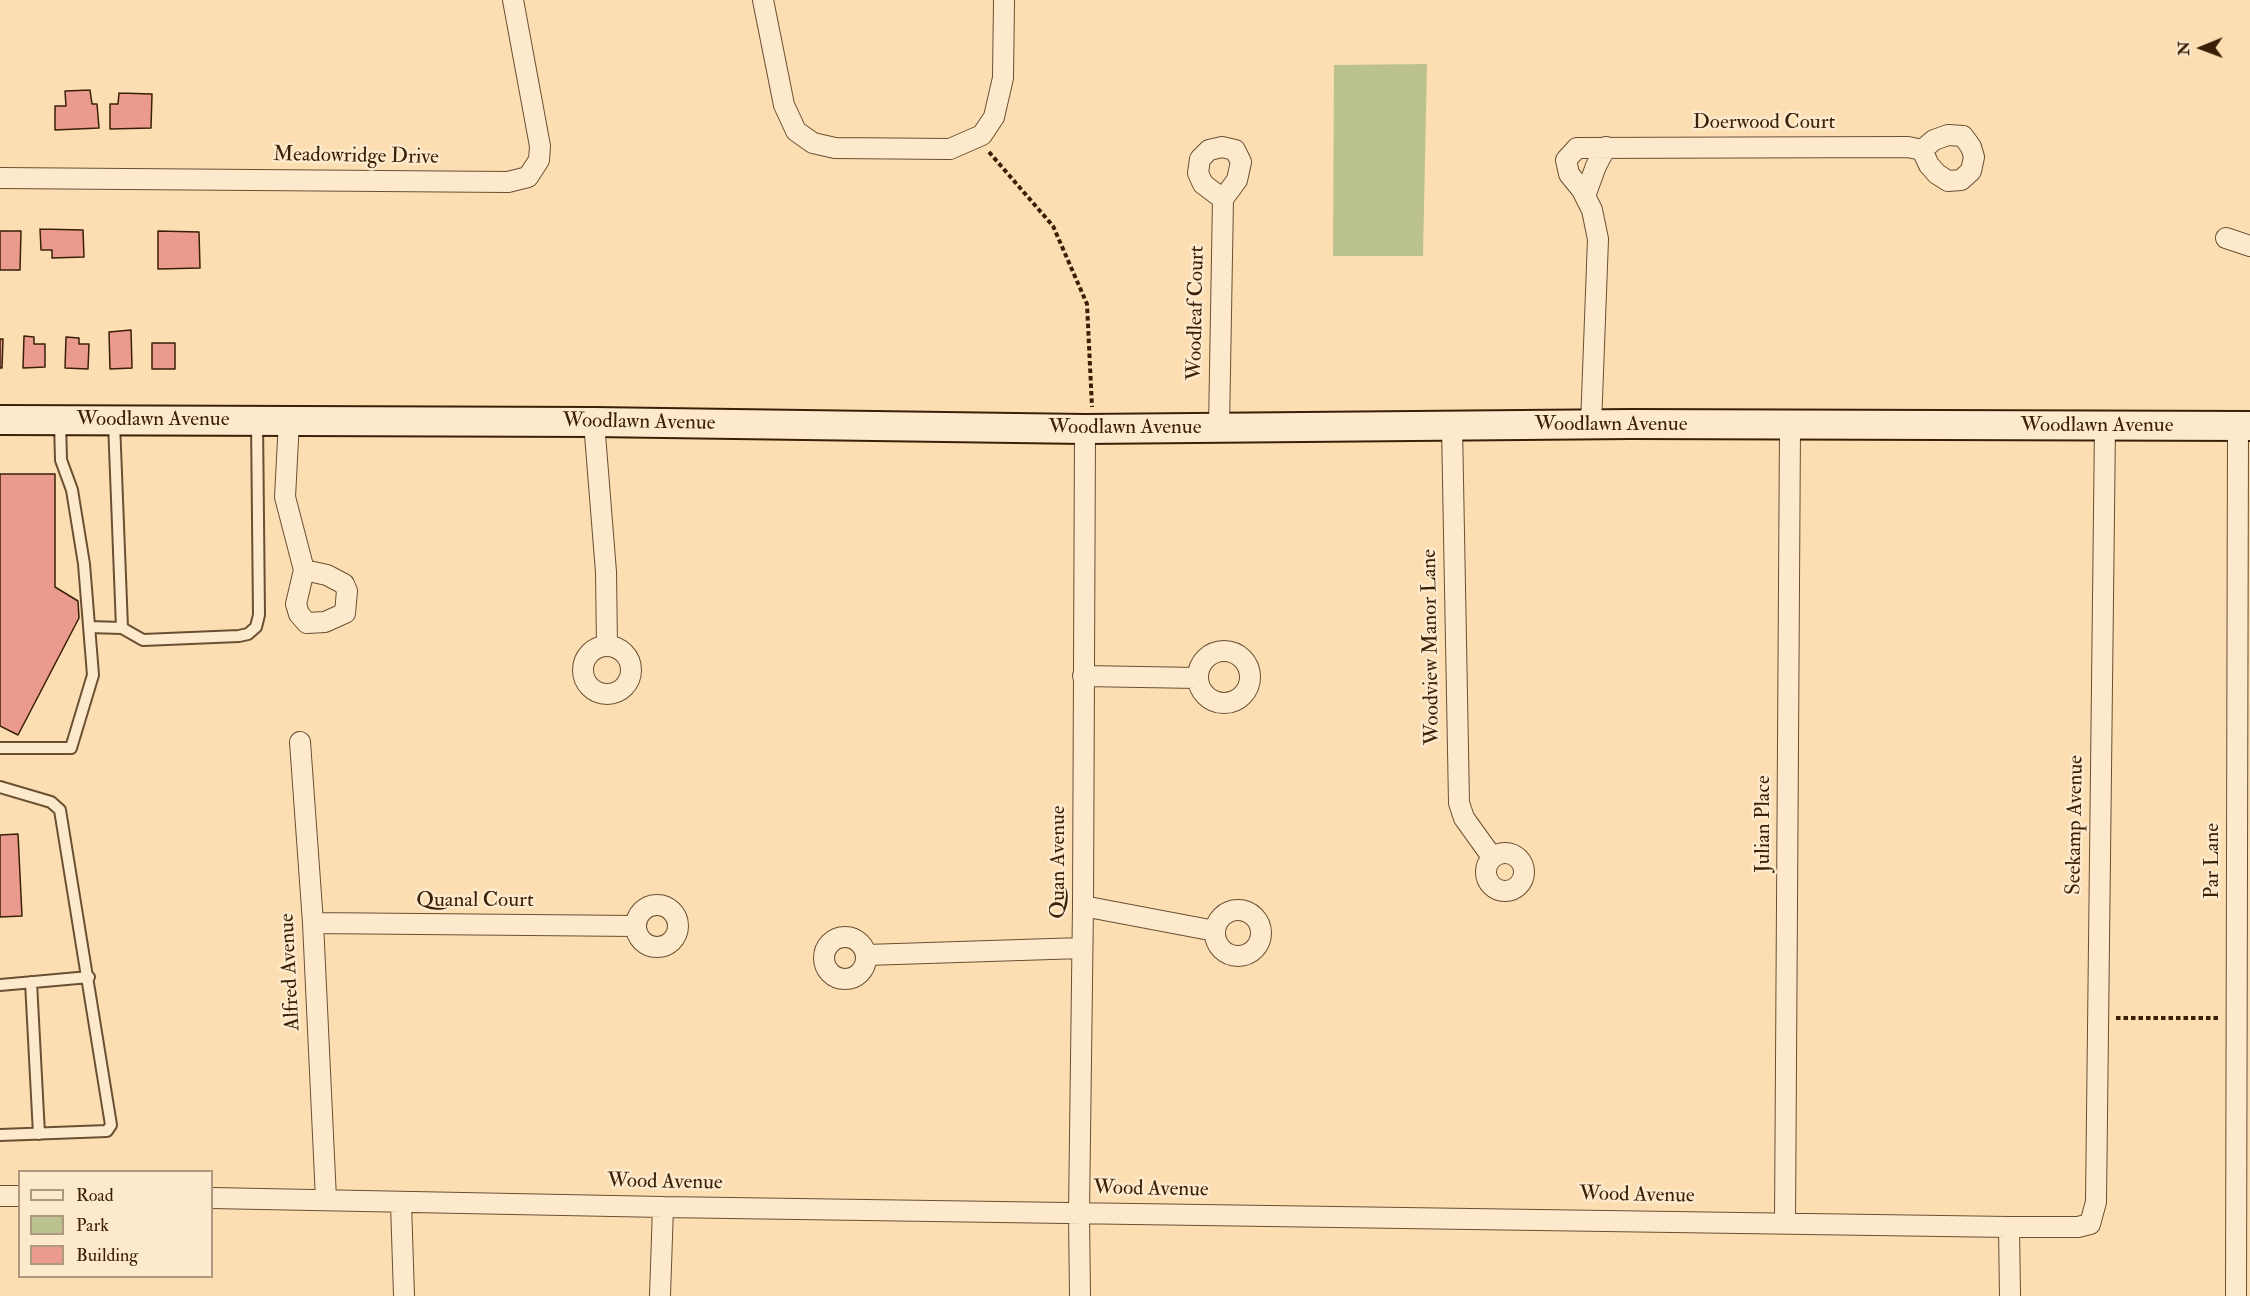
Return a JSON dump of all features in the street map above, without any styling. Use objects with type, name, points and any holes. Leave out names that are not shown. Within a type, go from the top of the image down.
[{"type":"street","name":"Meadowridge Drive","points":[[0,178],[508,183],[528,177],[539,160],[540,146],[513,0]]},
{"type":"street","points":[[763,0],[784,105],[796,131],[813,143],[835,148],[950,149],[982,135],[994,117],[1003,78],[1004,0]]},
{"type":"street","points":[[1585,196],[1606,147]]},
{"type":"street","name":"Doerwood Court","points":[[1591,425],[1598,239],[1592,210],[1569,174],[1566,160],[1577,148],[1908,147],[1922,150]]},
{"type":"street","name":"Woodleaf Court","points":[[1219,428],[1223,198]]},
{"type":"street","points":[[2226,238],[2250,246]]},
{"type":"street","name":"Woodlawn Avenue","points":[[0,420],[594,422],[1089,429],[1591,425],[2244,426]]},
{"type":"street","points":[[289,421],[285,497],[304,570]]},
{"type":"street","points":[[594,422],[606,572],[607,646]]},
{"type":"street","name":"Julian Place","points":[[1785,1222],[1790,425]]},
{"type":"street","name":"Woodview Manor Lane","points":[[1452,426],[1459,803],[1464,818],[1492,857]]},
{"type":"street","name":"Seekamp Avenue","points":[[2090,1224],[2096,1202],[2105,426]]},
{"type":"street","name":"Par Lane","points":[[2236,1296],[2244,426]]},
{"type":"street","name":"Quan Avenue","points":[[1080,1296],[1083,676],[1089,429]]},
{"type":"street","points":[[1083,676],[1198,678]]},
{"type":"street","name":"Alfred Avenue","points":[[300,742],[313,923],[326,1199]]},
{"type":"street","points":[[1083,906],[1215,931]]},
{"type":"street","name":"Quanal Court","points":[[313,923],[636,926]]},
{"type":"street","points":[[866,955],[1082,948]]},
{"type":"street","points":[[0,1196],[18,1196]]},
{"type":"street","name":"Wood Avenue","points":[[213,1198],[326,1199],[401,1203],[2009,1227],[2078,1227],[2090,1224]]},
{"type":"street","points":[[401,1203],[404,1296]]},
{"type":"street","points":[[660,1296],[663,1207]]},
{"type":"street","points":[[2009,1227],[2010,1296]]},
{"type":"lane","points":[[0,748],[71,748],[93,675],[84,564],[72,489],[60,460],[60,420]]},
{"type":"lane","points":[[114,420],[122,628]]},
{"type":"lane","points":[[89,627],[122,628],[142,640],[239,636],[248,634],[256,627],[260,615],[257,421]]},
{"type":"lane","points":[[0,787],[51,802],[60,810],[89,977],[111,1125],[107,1131],[0,1135]]},
{"type":"lane","points":[[0,985],[89,977]]},
{"type":"lane","points":[[31,982],[39,1134]]},
{"type":"path","points":[[976,138],[1053,226],[1088,304],[1089,429]]},
{"type":"path","points":[[2098,1018],[2237,1018]]},
{"type":"green space","points":[[1427,64],[1423,256],[1333,256],[1334,65]]},
{"type":"building","points":[[90,90],[92,104],[97,104],[99,128],[55,130],[55,106],[66,106],[65,91]]},
{"type":"building","points":[[119,93],[152,94],[151,128],[110,129],[110,104],[118,104]]},
{"type":"building","points":[[40,229],[83,230],[84,257],[52,258],[52,250],[41,250]]},
{"type":"building","points":[[0,231],[21,231],[20,270],[0,270]]},
{"type":"building","points":[[158,231],[199,232],[200,268],[158,269]]},
{"type":"building","points":[[131,330],[132,368],[110,369],[109,332]]},
{"type":"building","points":[[24,336],[34,337],[34,344],[45,344],[45,367],[23,368]]},
{"type":"building","points":[[66,337],[79,338],[79,344],[89,344],[88,369],[65,368]]},
{"type":"building","points":[[0,339],[3,339],[2,368],[0,368]]},
{"type":"building","points":[[152,343],[175,343],[175,369],[152,369]]},
{"type":"building","points":[[0,474],[55,474],[55,587],[78,601],[79,618],[18,735],[0,726]]},
{"type":"building","points":[[18,834],[22,916],[0,917],[0,835]]}]
